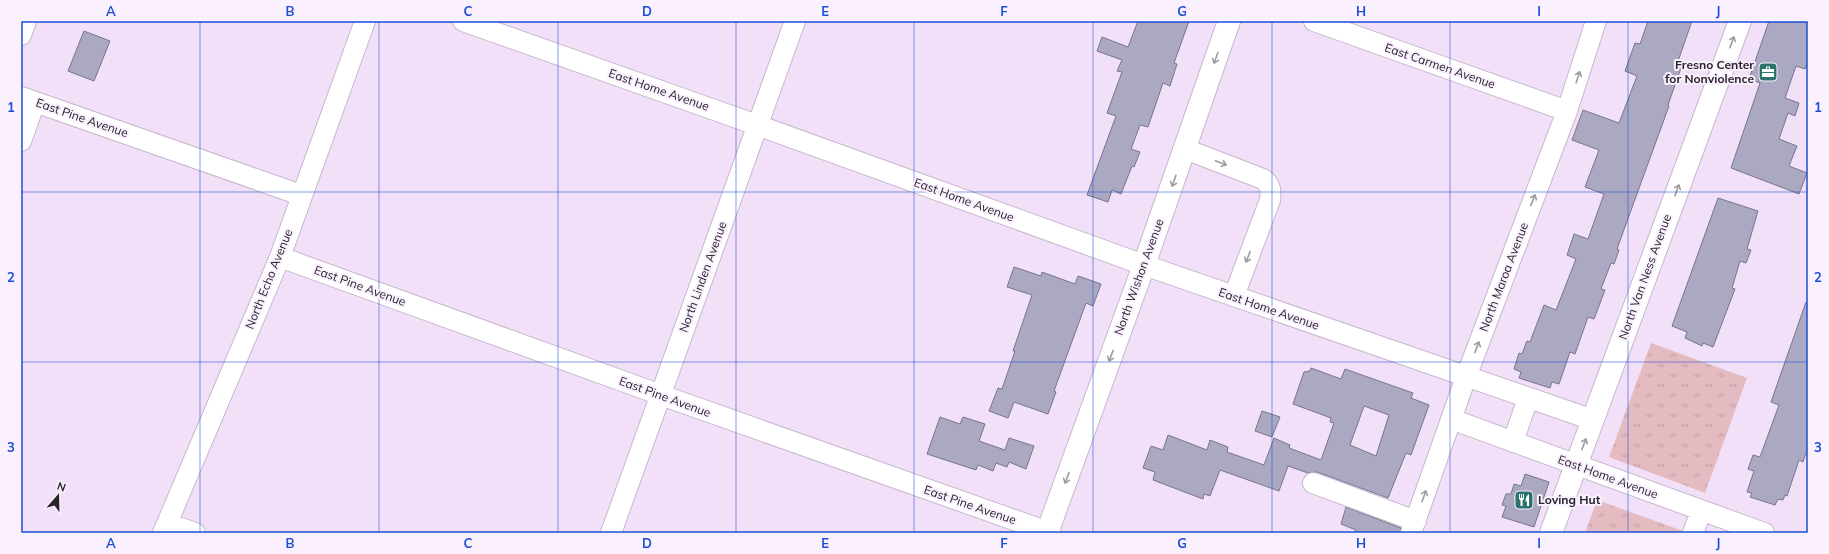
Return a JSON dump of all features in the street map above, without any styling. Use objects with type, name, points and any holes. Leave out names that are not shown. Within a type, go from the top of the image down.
[{"type":"main road","name":"North Wishon Avenue","points":[[1048,533],[1229,21]]},
{"type":"main road","name":"North Van Ness Avenue","points":[[1551,533],[1740,21]]},
{"type":"street","points":[[21,35],[26,21]]},
{"type":"street","name":"North Echo Avenue","points":[[165,528],[280,257],[301,195],[365,21]]},
{"type":"street","name":"East Home Avenue","points":[[463,21],[757,125],[1144,265],[1593,420]]},
{"type":"street","name":"North Linden Avenue","points":[[611,533],[795,21]]},
{"type":"street","name":"East Carmen Avenue","points":[[1314,21],[1567,110]]},
{"type":"street","name":"North Maroa Avenue","points":[[1414,527],[1466,377],[1567,110],[1596,21]]},
{"type":"street","points":[[21,141],[28,99]]},
{"type":"street","name":"East Pine Avenue","points":[[28,99],[301,195]]},
{"type":"street","points":[[1185,148],[1263,179],[1268,183],[1271,190],[1270,200],[1234,296]]},
{"type":"street","name":"East Pine Avenue","points":[[280,257],[1048,533]]},
{"type":"street","points":[[1513,442],[1528,398]]},
{"type":"street","name":"East Home Avenue","points":[[1451,419],[1764,533]]},
{"type":"street","points":[[1313,483],[1414,527]]},
{"type":"street","points":[[1693,533],[1701,511]]},
{"type":"street","points":[[165,528],[195,533]]},
{"type":"green space","points":[[1651,343],[1747,378],[1705,493],[1609,457]]},
{"type":"green space","points":[[1597,500],[1686,532],[1585,533]]},
{"type":"building","points":[[1138,21],[1189,21],[1174,63],[1177,64],[1170,86],[1163,83],[1148,127],[1140,125],[1131,149],[1140,152],[1134,167],[1132,166],[1121,194],[1112,190],[1108,202],[1087,195],[1116,116],[1107,113],[1122,72],[1117,71],[1122,60],[1097,51],[1102,37],[1128,47]]},
{"type":"building","points":[[1648,21],[1692,21],[1676,67],[1681,68],[1668,105],[1669,106],[1617,249],[1619,250],[1614,264],[1611,263],[1601,289],[1605,290],[1594,319],[1588,317],[1575,354],[1570,352],[1559,384],[1552,382],[1550,388],[1519,378],[1521,372],[1514,369],[1519,353],[1522,354],[1527,341],[1530,342],[1544,305],[1556,310],[1576,259],[1567,255],[1574,234],[1588,239],[1604,194],[1585,187],[1599,150],[1572,140],[1583,110],[1619,123],[1637,76],[1625,71],[1635,43],[1640,44]]},
{"type":"building","points":[[1769,21],[1808,21],[1808,60],[1805,69],[1796,66],[1785,98],[1799,103],[1795,116],[1788,113],[1779,139],[1797,146],[1789,166],[1807,173],[1799,194],[1731,168],[1760,83],[1749,79]]},
{"type":"building","points":[[84,31],[110,41],[94,81],[68,71]]},
{"type":"building","points":[[1718,198],[1758,211],[1747,249],[1751,250],[1746,263],[1740,261],[1732,288],[1735,289],[1713,347],[1703,343],[1702,346],[1685,338],[1687,332],[1672,326]]},
{"type":"building","points":[[1014,267],[1041,276],[1042,272],[1075,284],[1078,276],[1101,284],[1093,306],[1086,303],[1054,391],[1056,392],[1048,414],[1014,402],[1008,418],[989,411],[998,388],[1002,389],[1032,295],[1007,287]]},
{"type":"building","points":[[1806,302],[1808,302],[1808,447],[1803,462],[1799,460],[1787,496],[1785,495],[1783,500],[1778,499],[1775,505],[1750,497],[1752,493],[1747,492],[1754,471],[1748,469],[1753,455],[1760,457],[1779,405],[1771,402]]},
{"type":"building","points":[[1311,368],[1341,379],[1345,369],[1413,393],[1411,398],[1429,405],[1411,455],[1406,453],[1388,498],[1317,472],[1308,473],[1288,466],[1279,491],[1220,470],[1210,496],[1204,494],[1203,499],[1153,480],[1155,472],[1143,468],[1151,446],[1163,450],[1168,435],[1207,450],[1210,440],[1228,447],[1227,452],[1264,465],[1274,438],[1290,445],[1289,448],[1321,460],[1334,423],[1330,422],[1331,418],[1293,404],[1304,372],[1310,371]],"holes":[[[1364,406],[1389,415],[1376,456],[1350,445]]]},
{"type":"building","points":[[1262,411],[1280,417],[1272,437],[1255,431]]},
{"type":"building","points":[[940,417],[960,424],[963,417],[985,424],[979,441],[1005,450],[1009,438],[1034,446],[1026,469],[1009,462],[1007,467],[996,463],[993,471],[978,465],[976,470],[927,454]]},
{"type":"building","name":"Loving Hut","points":[[1525,474],[1549,482],[1534,527],[1502,517],[1506,506],[1502,505],[1506,494],[1511,494],[1514,484],[1521,486]]},
{"type":"building","points":[[1346,507],[1401,528],[1400,533],[1355,533],[1356,530],[1341,524]]},
{"type":"place","name":"Fresno Center for Nonviolence","points":[[1768,72]]},
{"type":"place","name":"Loving Hut","points":[[1524,500]]}]
